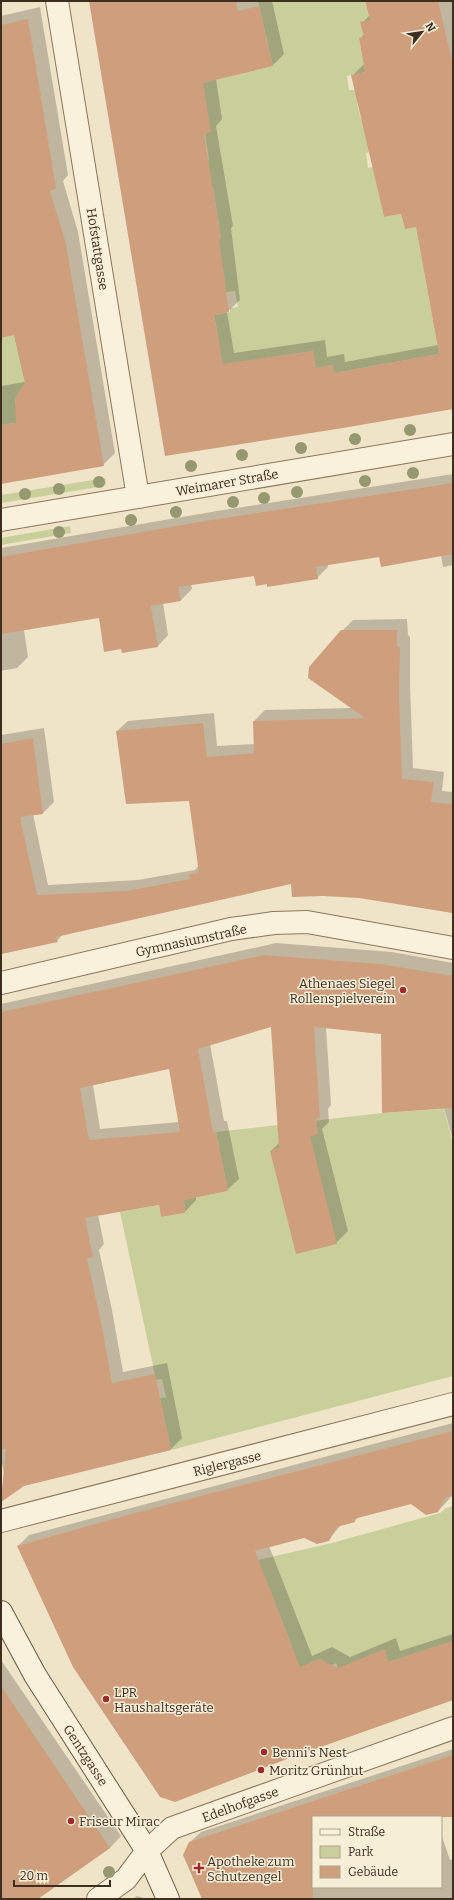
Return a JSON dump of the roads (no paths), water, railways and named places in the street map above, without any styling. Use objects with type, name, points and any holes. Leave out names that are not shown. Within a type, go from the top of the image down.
[{"type":"street","name":"Hofstattgasse","points":[[57,1],[138,497]]},
{"type":"street","name":"Weimarer Straße","points":[[1,520],[453,444]]},
{"type":"street","name":"Gymnasiumstraße","points":[[1,983],[231,928],[274,923],[307,922],[453,948]]},
{"type":"street","name":"Riglergasse","points":[[1,1521],[453,1404]]},
{"type":"street","name":"Gentzgasse","points":[[1,1612],[35,1675],[147,1851],[168,1899]]},
{"type":"street","name":"Edelhofgasse","points":[[98,1899],[126,1879],[147,1851],[172,1828],[453,1728]]},
{"type":"place","name":"Athenaes Siegel Rollenspielverein","points":[[403,990]]},
{"type":"place","name":"LPR Haushaltsgeräte","points":[[106,1699]]},
{"type":"place","name":"Benni's Nest","points":[[264,1752]]},
{"type":"place","name":"Moritz Grünhut","points":[[261,1770]]},
{"type":"place","name":"Friseur Mirac","points":[[71,1821]]},
{"type":"place","name":"Apotheke zum Schutzengel","points":[[199,1868]]}]
